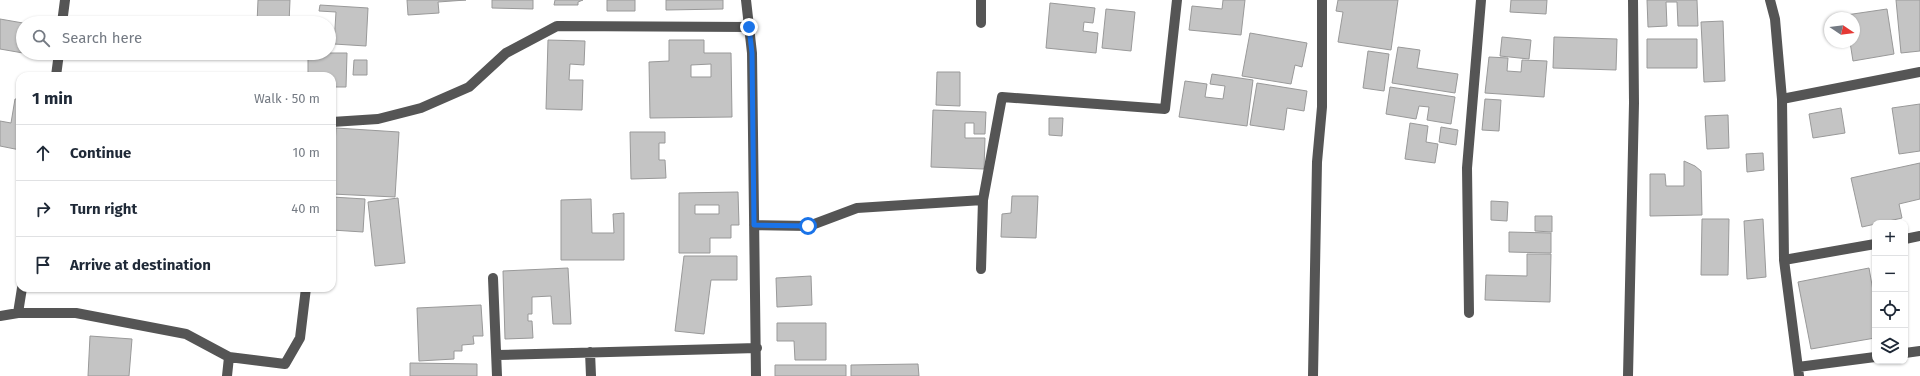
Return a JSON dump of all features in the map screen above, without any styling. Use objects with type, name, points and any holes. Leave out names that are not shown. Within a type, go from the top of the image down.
[{"type":"street","points":[[63,16],[65,0]]},
{"type":"street","points":[[746,0],[752,53],[757,348],[756,376]]},
{"type":"street","points":[[981,0],[981,23]]},
{"type":"street","points":[[981,269],[983,200],[1002,97],[1164,109],[1177,0]]},
{"type":"street","points":[[1313,376],[1317,162],[1322,108],[1322,0]]},
{"type":"street","points":[[1468,313],[1468,168],[1481,0]]},
{"type":"street","points":[[1628,376],[1634,103],[1633,0]]},
{"type":"street","points":[[1770,0],[1774,20],[1782,99],[1784,260],[1798,372],[1872,358]]},
{"type":"street","points":[[336,122],[378,119],[421,108],[469,87],[506,53],[557,26],[749,27]]},
{"type":"street","points":[[56,72],[57,60]]},
{"type":"street","points":[[1782,99],[1920,72]]},
{"type":"street","points":[[754,225],[808,226],[857,208],[983,200]]},
{"type":"street","points":[[1908,238],[1920,236]]},
{"type":"street","points":[[1784,260],[1872,245]]},
{"type":"street","points":[[493,278],[497,376]]},
{"type":"street","points":[[18,313],[21,292]]},
{"type":"street","points":[[0,316],[18,313],[76,313],[186,334],[229,357],[285,364],[300,338],[306,292]]},
{"type":"street","points":[[496,355],[757,348]]},
{"type":"street","points":[[1908,353],[1920,351]]},
{"type":"street","points":[[590,352],[590,376]]},
{"type":"street","points":[[227,376],[229,357]]},
{"type":"building","points":[[258,0],[290,0],[289,16],[257,16]]},
{"type":"building","points":[[407,0],[466,0],[438,2],[439,13],[408,15]]},
{"type":"building","points":[[492,0],[533,0],[533,9],[492,8]]},
{"type":"building","points":[[555,0],[583,0],[578,2],[578,5],[554,5]]},
{"type":"building","points":[[607,0],[635,0],[635,11],[607,11]]},
{"type":"building","points":[[666,0],[723,0],[723,9],[666,10]]},
{"type":"building","points":[[1223,0],[1245,0],[1241,35],[1189,30],[1192,6],[1222,9]]},
{"type":"building","points":[[1338,0],[1398,0],[1391,50],[1338,42],[1343,12],[1336,11]]},
{"type":"building","points":[[1511,0],[1547,0],[1546,14],[1510,12]]},
{"type":"building","points":[[1647,0],[1697,0],[1698,26],[1678,26],[1677,2],[1666,2],[1667,26],[1648,27]]},
{"type":"building","points":[[1896,0],[1920,0],[1920,51],[1901,53]]},
{"type":"building","points":[[1050,3],[1095,8],[1093,23],[1084,22],[1083,31],[1098,33],[1096,53],[1046,48]]},
{"type":"building","points":[[320,5],[368,8],[366,46],[336,44],[336,12],[319,11]]},
{"type":"building","points":[[1106,9],[1135,12],[1131,51],[1102,48]]},
{"type":"building","points":[[1887,9],[1894,54],[1853,61],[1851,48],[1860,48],[1860,13]]},
{"type":"building","points":[[0,19],[16,22],[16,52],[0,49]]},
{"type":"building","points":[[1723,21],[1725,81],[1704,82],[1701,22]]},
{"type":"building","points":[[1250,33],[1307,43],[1302,67],[1295,65],[1291,84],[1242,76]]},
{"type":"building","points":[[1502,37],[1531,40],[1529,59],[1500,56]]},
{"type":"building","points":[[1554,37],[1617,39],[1616,70],[1553,68]]},
{"type":"building","points":[[1647,39],[1697,39],[1697,68],[1647,68]]},
{"type":"building","points":[[548,40],[585,41],[584,65],[570,64],[569,80],[583,80],[582,110],[546,109]]},
{"type":"building","points":[[669,40],[704,40],[704,53],[731,53],[732,117],[650,118],[649,62],[669,61]],"holes":[[[711,64],[711,77],[691,77],[691,65]]]},
{"type":"building","points":[[1398,47],[1420,50],[1417,68],[1458,74],[1455,93],[1392,83]]},
{"type":"building","points":[[1368,51],[1389,54],[1384,91],[1363,88]]},
{"type":"building","points":[[336,53],[347,53],[346,87],[336,87],[336,72],[308,72],[308,60],[336,60]]},
{"type":"building","points":[[1489,57],[1508,58],[1507,71],[1521,72],[1522,60],[1547,61],[1544,97],[1485,93]]},
{"type":"building","points":[[354,60],[367,60],[367,75],[353,75]]},
{"type":"building","points":[[937,72],[960,72],[960,106],[936,105]]},
{"type":"building","points":[[1212,74],[1253,80],[1247,126],[1179,117],[1185,81],[1207,84],[1205,97],[1223,99],[1225,86],[1210,84]]},
{"type":"building","points":[[1257,83],[1307,91],[1304,111],[1287,108],[1284,130],[1250,125]]},
{"type":"building","points":[[1390,87],[1455,97],[1451,124],[1427,120],[1429,107],[1419,106],[1416,119],[1386,114]]},
{"type":"building","points":[[16,99],[16,149],[0,146],[0,121],[11,123]]},
{"type":"building","points":[[1485,99],[1501,100],[1499,131],[1482,130]]},
{"type":"building","points":[[1920,104],[1920,151],[1899,154],[1892,108]]},
{"type":"building","points":[[1841,108],[1845,133],[1813,138],[1809,114]]},
{"type":"building","points":[[933,110],[986,112],[985,134],[974,134],[974,123],[965,123],[965,138],[985,138],[984,169],[931,167]]},
{"type":"building","points":[[1728,115],[1729,148],[1707,149],[1705,116]]},
{"type":"building","points":[[1049,118],[1063,118],[1062,136],[1049,135]]},
{"type":"building","points":[[1410,123],[1428,126],[1426,142],[1438,144],[1435,163],[1405,159]]},
{"type":"building","points":[[1441,127],[1458,130],[1456,145],[1439,142]]},
{"type":"building","points":[[336,128],[399,132],[395,197],[336,194]]},
{"type":"building","points":[[630,132],[665,132],[665,143],[659,143],[659,160],[665,160],[666,178],[631,179]]},
{"type":"building","points":[[1763,153],[1764,170],[1747,172],[1746,154]]},
{"type":"building","points":[[1684,161],[1695,166],[1701,171],[1702,215],[1650,216],[1650,174],[1665,174],[1666,186],[1684,186]]},
{"type":"building","points":[[1920,163],[1920,199],[1899,204],[1902,218],[1893,220],[1872,220],[1872,225],[1862,227],[1851,178]]},
{"type":"building","points":[[738,192],[739,225],[731,225],[731,238],[710,238],[710,253],[679,253],[679,193]],"holes":[[[695,205],[719,205],[719,214],[695,214]]]},
{"type":"building","points":[[1012,196],[1038,196],[1036,238],[1001,237],[1002,214],[1011,213]]},
{"type":"building","points":[[336,197],[365,199],[363,232],[336,230]]},
{"type":"building","points":[[398,198],[405,263],[375,266],[368,202]]},
{"type":"building","points":[[591,199],[592,233],[614,233],[613,214],[624,213],[624,260],[561,260],[561,200]]},
{"type":"building","points":[[1491,201],[1508,202],[1507,221],[1491,220]]},
{"type":"building","points":[[1535,216],[1552,216],[1552,232],[1535,231]]},
{"type":"building","points":[[1702,219],[1729,219],[1728,275],[1701,275]]},
{"type":"building","points":[[1763,219],[1766,277],[1747,279],[1744,221]]},
{"type":"building","points":[[1509,232],[1551,233],[1551,253],[1509,252]]},
{"type":"building","points":[[1527,254],[1551,254],[1550,302],[1485,300],[1486,275],[1527,276]]},
{"type":"building","points":[[684,256],[737,256],[737,280],[711,280],[704,334],[675,331]]},
{"type":"building","points":[[568,268],[571,324],[553,324],[551,296],[532,297],[532,314],[528,314],[528,321],[532,321],[533,338],[505,339],[503,271]]},
{"type":"building","points":[[1869,268],[1872,285],[1872,339],[1811,349],[1798,282]]},
{"type":"building","points":[[811,276],[812,305],[777,307],[776,278]]},
{"type":"building","points":[[481,305],[483,336],[473,336],[474,344],[462,345],[462,351],[454,351],[454,359],[419,361],[417,308]]},
{"type":"building","points":[[777,323],[826,323],[826,360],[795,360],[794,341],[777,341]]},
{"type":"building","points":[[90,336],[132,339],[129,376],[88,376]]},
{"type":"building","points":[[410,363],[477,364],[477,376],[410,376]]},
{"type":"building","points":[[918,364],[919,376],[851,376],[851,365]]},
{"type":"building","points":[[775,365],[846,365],[846,376],[775,376]]},
{"type":"route","points":[[749,27],[752,53],[754,225],[808,226]]}]
